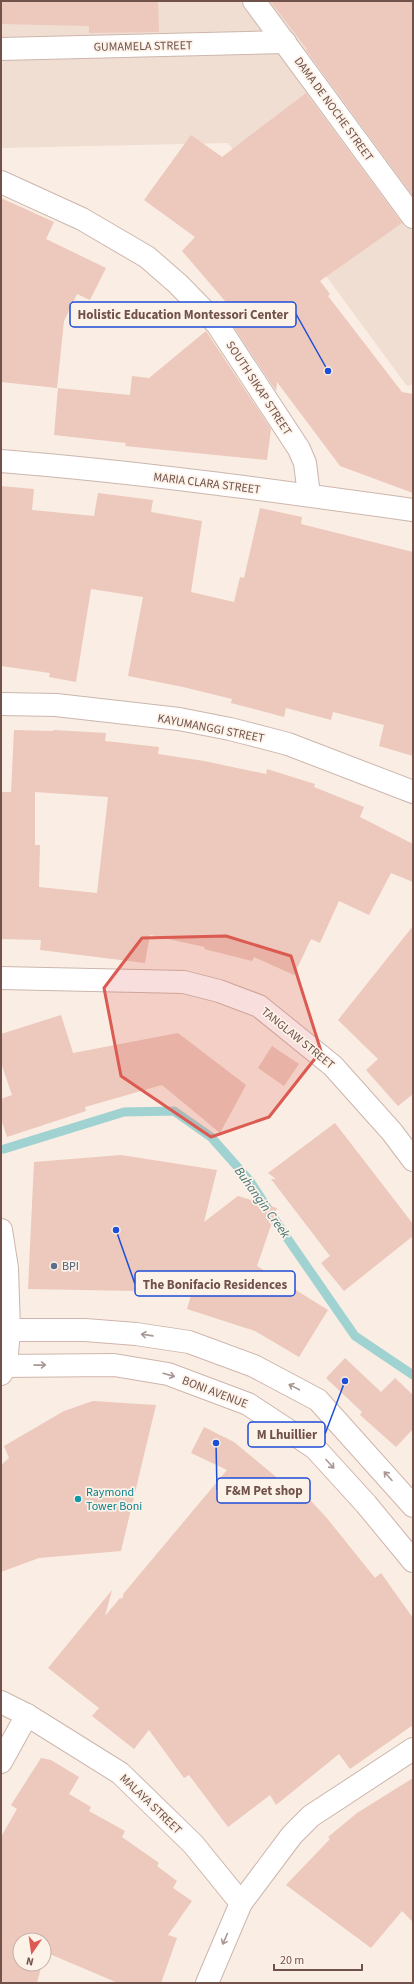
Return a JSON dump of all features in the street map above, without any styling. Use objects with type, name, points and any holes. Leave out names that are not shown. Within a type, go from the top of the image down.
[{"type":"street","name":"DAMA DE NOCHE STREET","points":[[254,1],[413,217]]},
{"type":"street","name":"GUMAMELA STREET","points":[[1,49],[285,42]]},
{"type":"street","name":"SOUTH SIKAP STREET","points":[[1,182],[82,218],[147,257],[178,284],[217,324],[299,449],[305,462],[309,495]]},
{"type":"street","name":"MARIA CLARA STREET","points":[[1,461],[84,468],[309,495],[413,510]]},
{"type":"street","name":"KAYUMANGGI STREET","points":[[1,704],[56,705],[179,719],[230,729],[288,744],[413,792]]},
{"type":"street","name":"TANGLAW STREET","points":[[1,978],[184,982],[219,991],[259,1006],[333,1066],[392,1132],[413,1160]]},
{"type":"street","points":[[1,1230],[7,1268],[3,1369]]},
{"type":"street","points":[[5,1330],[85,1330],[136,1334],[189,1342],[254,1366],[318,1400],[413,1506]]},
{"type":"street","name":"BONI AVENUE","points":[[3,1369],[122,1366],[168,1374],[248,1404],[315,1448],[366,1504],[413,1561]]},
{"type":"street","name":"MALAYA STREET","points":[[1,1702],[27,1715],[120,1773],[192,1844],[241,1903]]},
{"type":"street","points":[[1,1762],[27,1715]]},
{"type":"street","points":[[207,1983],[241,1903],[292,1835],[311,1816],[413,1749]]},
{"type":"highlighted area","points":[[226,936],[291,956],[321,1051],[269,1117],[211,1137],[121,1076],[104,988],[142,938]]},
{"type":"shaded area","points":[[1,1],[413,1],[413,384],[407,386],[228,143],[1,148]]},
{"type":"building","points":[[1,1],[158,1],[159,32],[89,33],[89,26],[1,24]]},
{"type":"building","points":[[270,1],[413,1],[413,196],[306,50],[307,49]]},
{"type":"building","points":[[306,93],[402,223],[320,281],[330,294],[328,296],[402,392],[413,394],[413,493],[340,466],[277,382],[276,391],[227,317],[217,306],[225,301],[182,251],[195,237],[144,200],[191,135],[222,157]]},
{"type":"building","points":[[1,198],[54,222],[46,239],[106,268],[90,300],[77,294],[64,321],[57,388],[1,382]]},
{"type":"building","points":[[206,331],[271,429],[267,460],[125,446],[126,443],[54,435],[58,388],[130,395],[132,376],[149,378]]},
{"type":"building","points":[[1,486],[34,489],[32,510],[94,516],[98,493],[153,500],[151,512],[202,521],[191,592],[234,602],[240,577],[244,578],[260,508],[302,517],[301,524],[413,552],[413,756],[379,746],[384,725],[333,712],[331,720],[286,708],[284,717],[231,703],[232,699],[128,676],[143,597],[91,589],[76,682],[49,677],[50,673],[1,666]]},
{"type":"building","points":[[14,730],[53,730],[106,733],[105,741],[159,747],[158,754],[204,761],[266,774],[267,769],[315,784],[314,787],[364,807],[360,817],[413,844],[413,882],[391,873],[369,915],[339,901],[320,943],[311,939],[294,975],[254,957],[252,961],[204,949],[205,947],[150,935],[145,963],[40,950],[41,940],[1,939],[1,792],[11,792]],"holes":[[[35,792],[108,797],[97,893],[39,887],[40,845],[35,845]]]},
{"type":"building","points":[[413,926],[413,1094],[398,1106],[366,1070],[378,1059],[338,1020]]},
{"type":"building","points":[[61,1015],[73,1053],[178,1033],[246,1085],[220,1133],[162,1085],[85,1107],[86,1111],[7,1137],[1,1119],[1,1099],[12,1095],[1,1063],[1,1034]]},
{"type":"building","points":[[272,1046],[299,1064],[284,1086],[258,1068]]},
{"type":"building","points":[[335,1123],[413,1224],[413,1236],[344,1291],[321,1263],[330,1256],[271,1179],[276,1179],[268,1173]]},
{"type":"building","points":[[121,1155],[217,1170],[204,1222],[238,1196],[277,1208],[257,1266],[328,1310],[299,1357],[255,1331],[187,1309],[192,1292],[28,1289],[34,1162]]},
{"type":"building","points":[[345,1358],[381,1392],[395,1378],[413,1395],[413,1429],[396,1447],[360,1415],[362,1412],[326,1378]]},
{"type":"building","name":"Raymond Tower Boni","points":[[93,1401],[156,1405],[121,1551],[39,1558],[1,1572],[1,1465],[9,1458],[4,1446],[64,1411]]},
{"type":"building","points":[[204,1427],[234,1442],[293,1491],[297,1486],[326,1517],[375,1578],[381,1573],[413,1618],[413,1725],[350,1769],[339,1754],[276,1805],[270,1795],[228,1827],[189,1775],[184,1778],[149,1730],[134,1749],[92,1716],[99,1708],[48,1668],[112,1590],[105,1616],[120,1598],[122,1599],[124,1593],[227,1470],[191,1453]]},
{"type":"building","points":[[41,1758],[51,1760],[79,1777],[69,1794],[91,1807],[89,1811],[125,1831],[122,1837],[159,1863],[157,1866],[177,1881],[173,1888],[192,1901],[168,1935],[177,1938],[161,1983],[118,1983],[52,1955],[52,1932],[12,1932],[12,1972],[40,1972],[37,1983],[1,1983],[1,1837],[17,1809],[11,1805]]},
{"type":"building","points":[[413,1778],[413,1922],[402,1911],[371,1948],[286,1885],[330,1839],[328,1837],[357,1813]]},
{"type":"waterway","name":"Buhangin Creek","points":[[4,1149],[124,1112],[174,1111],[211,1137],[250,1181],[285,1235],[355,1336],[413,1375]]},
{"type":"place","name":"Holistic Education Montessori Center","points":[[328,371]]},
{"type":"place","name":"The Bonifacio Residences","points":[[116,1230]]},
{"type":"place","name":"BPI","points":[[54,1266]]},
{"type":"place","name":"M Lhuillier","points":[[345,1381]]},
{"type":"place","name":"F&M Pet shop","points":[[216,1443]]},
{"type":"place","name":"Raymond Tower Boni","points":[[78,1499]]}]
